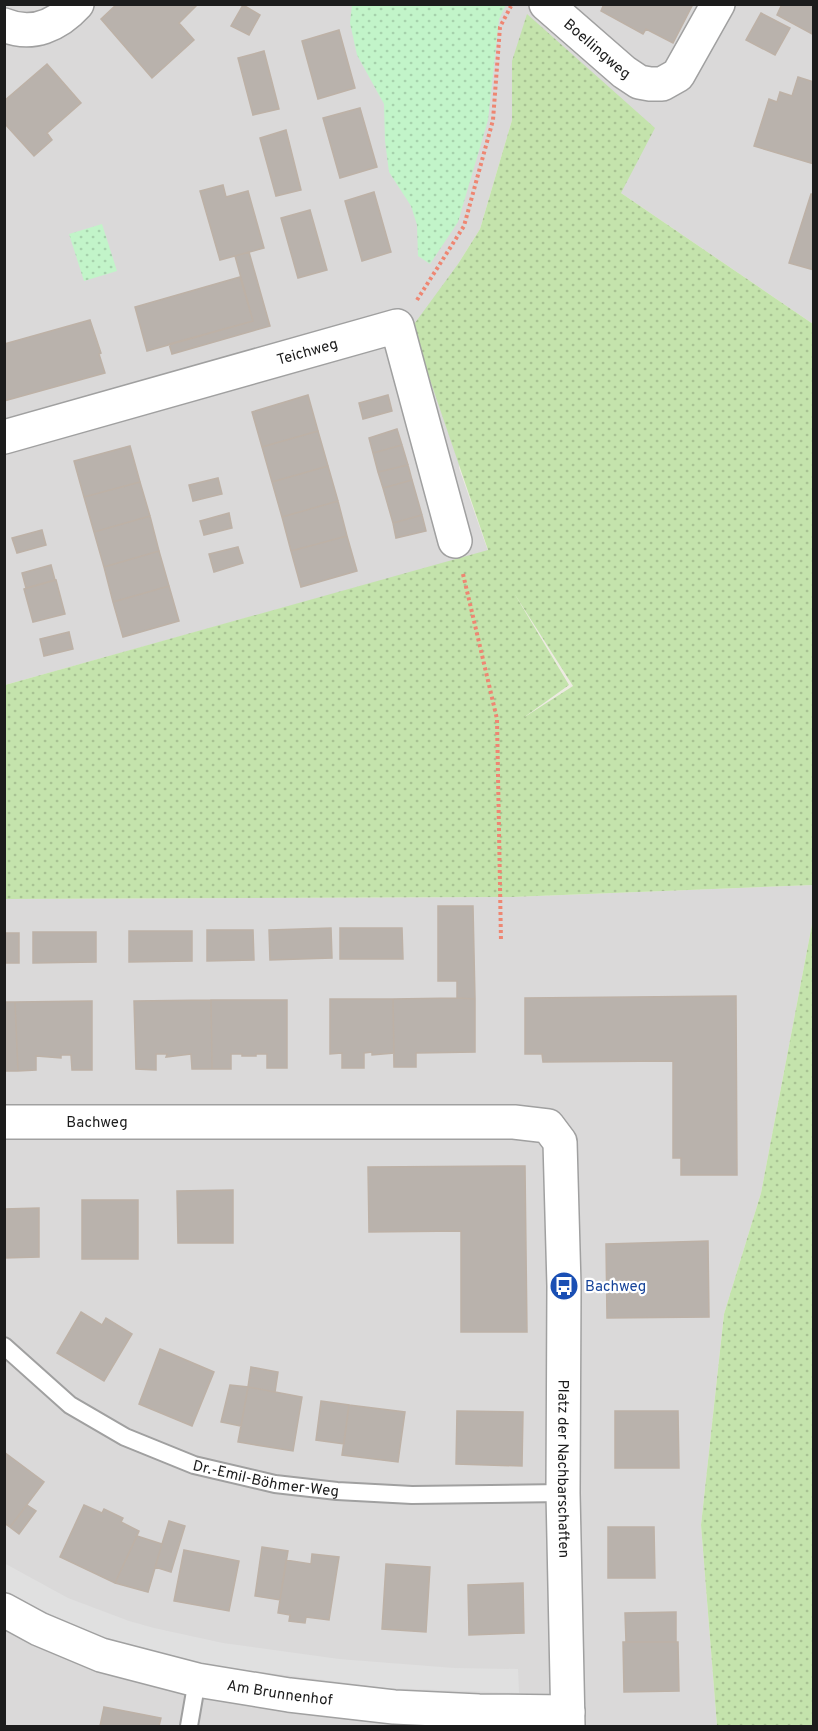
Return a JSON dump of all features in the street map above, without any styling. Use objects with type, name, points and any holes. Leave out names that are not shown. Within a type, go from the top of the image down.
[{"type":"street","points":[[4,25],[30,30],[49,27],[77,4]]},
{"type":"street","name":"Boellingweg","points":[[546,4],[624,72],[639,82],[650,84],[662,84],[678,75],[718,4]]},
{"type":"street","points":[[397,326],[455,541]]},
{"type":"street","name":"Teichweg","points":[[4,437],[397,326]]},
{"type":"street","name":"Bachweg","points":[[4,1122],[514,1122],[548,1126],[560,1142],[562,1226]]},
{"type":"street","name":"Platz der Nachbarschaften","points":[[562,1226],[563,1493],[568,1719]]},
{"type":"street","name":"Am Brunnenhof","points":[[4,1610],[39,1629],[101,1655],[197,1680],[289,1695],[394,1707],[479,1711],[568,1719]]},
{"type":"lane","name":"Dr.-Emil-Böhmer-Weg","points":[[4,1346],[70,1405],[125,1437],[194,1465],[275,1484],[337,1491],[412,1495],[563,1493]]},
{"type":"lane","points":[[189,1726],[197,1680]]},
{"type":"path","points":[[397,326],[422,294],[464,226],[493,120],[500,27],[512,4]]},
{"type":"path","points":[[455,541],[497,719],[501,942]]},
{"type":"shaded area","points":[[5,5],[813,5],[813,324],[621,193],[512,62],[512,120],[480,229],[458,264],[459,468],[488,551],[5,685]]},
{"type":"shaded area","points":[[813,885],[813,919],[761,1193],[724,1314],[701,1525],[717,1726],[5,1726],[4,899],[512,897]]},
{"type":"shaded area","points":[[4,1563],[68,1598],[154,1628],[223,1643],[339,1659],[454,1668],[518,1669],[519,1693],[387,1688],[216,1666],[146,1651],[93,1633],[23,1602],[5,1591]]},
{"type":"green space","points":[[352,5],[506,5],[499,19],[488,120],[458,222],[430,264],[418,256],[417,225],[411,206],[389,172],[384,104],[357,55],[350,23]]},
{"type":"green space","points":[[527,14],[655,128],[621,193],[813,324],[813,885],[512,897],[5,899],[5,685],[488,550],[412,327],[458,264],[480,229],[512,120],[512,61]],"holes":[[[514,593],[573,686],[523,718],[569,685]]]},
{"type":"green space","points":[[102,224],[117,271],[84,281],[69,234]]},
{"type":"green space","points":[[813,919],[813,1726],[717,1726],[701,1525],[724,1314],[761,1193]]},
{"type":"building","points":[[117,4],[198,4],[179,23],[194,40],[152,78],[101,19]]},
{"type":"building","points":[[604,4],[693,4],[673,43],[646,29],[643,34],[601,11]]},
{"type":"building","points":[[782,4],[814,4],[814,35],[777,15]]},
{"type":"building","points":[[243,5],[260,15],[249,35],[231,26]]},
{"type":"building","points":[[761,13],[790,28],[775,55],[746,40]]},
{"type":"building","points":[[339,30],[355,88],[318,99],[302,41]]},
{"type":"building","points":[[264,51],[279,109],[253,115],[238,58]]},
{"type":"building","points":[[47,64],[81,103],[47,133],[52,140],[34,156],[4,123],[4,101]]},
{"type":"building","points":[[798,77],[814,82],[814,164],[754,146],[769,99],[777,102],[780,92],[792,96]]},
{"type":"building","points":[[360,108],[377,167],[340,178],[323,118]]},
{"type":"building","points":[[286,130],[301,190],[276,196],[260,138]]},
{"type":"building","points":[[223,185],[226,197],[248,191],[264,248],[220,260],[200,191]]},
{"type":"building","points":[[374,192],[391,252],[362,261],[345,201]]},
{"type":"building","points":[[811,194],[814,194],[814,270],[789,263]]},
{"type":"building","points":[[310,210],[327,270],[298,278],[281,218]]},
{"type":"building","points":[[249,252],[270,326],[172,354],[169,344],[253,321],[235,256]]},
{"type":"building","points":[[240,277],[253,321],[147,351],[135,307]]},
{"type":"building","points":[[90,320],[105,373],[4,401],[4,344]]},
{"type":"building","points":[[308,395],[318,431],[262,447],[252,412]]},
{"type":"building","points":[[388,395],[392,411],[363,419],[359,403]]},
{"type":"building","points":[[397,429],[402,445],[373,453],[369,438]]},
{"type":"building","points":[[318,431],[328,466],[272,482],[262,447]]},
{"type":"building","points":[[402,445],[408,465],[378,472],[373,453]]},
{"type":"building","points":[[130,446],[140,482],[84,497],[74,461]]},
{"type":"building","points":[[408,465],[412,480],[383,488],[378,472]]},
{"type":"building","points":[[328,466],[338,501],[282,517],[272,482]]},
{"type":"building","points":[[218,478],[222,494],[193,501],[189,485]]},
{"type":"building","points":[[412,480],[422,515],[393,523],[383,488]]},
{"type":"building","points":[[140,482],[150,516],[94,532],[84,497]]},
{"type":"building","points":[[338,501],[347,536],[291,551],[282,517]]},
{"type":"building","points":[[229,513],[232,528],[204,535],[200,521]]},
{"type":"building","points":[[422,515],[426,531],[396,538],[393,523]]},
{"type":"building","points":[[150,516],[159,551],[104,567],[94,532]]},
{"type":"building","points":[[42,530],[46,545],[17,553],[12,538]]},
{"type":"building","points":[[347,536],[357,571],[301,587],[291,551]]},
{"type":"building","points":[[238,547],[243,563],[214,572],[209,554]]},
{"type":"building","points":[[159,551],[169,586],[113,602],[104,567]]},
{"type":"building","points":[[51,565],[55,580],[26,588],[22,573]]},
{"type":"building","points":[[56,580],[65,614],[33,622],[24,589]]},
{"type":"building","points":[[169,586],[179,621],[123,637],[113,602]]},
{"type":"building","points":[[69,632],[73,649],[44,656],[40,639]]},
{"type":"building","points":[[438,906],[473,906],[475,999],[457,998],[457,981],[438,981]]},
{"type":"building","points":[[331,928],[332,958],[270,960],[269,930]]},
{"type":"building","points":[[340,928],[402,928],[403,959],[340,959]]},
{"type":"building","points":[[207,930],[253,930],[254,960],[207,961]]},
{"type":"building","points":[[129,931],[192,931],[192,961],[129,962]]},
{"type":"building","points":[[33,932],[96,932],[96,962],[33,963]]},
{"type":"building","points":[[4,933],[19,933],[19,963],[4,963]]},
{"type":"building","points":[[736,996],[737,1175],[681,1175],[681,1158],[673,1158],[673,1061],[543,1062],[542,1054],[525,1054],[525,998]]},
{"type":"building","points":[[330,999],[393,999],[394,1053],[372,1055],[372,1052],[364,1053],[364,1068],[342,1068],[342,1053],[330,1054]]},
{"type":"building","points":[[393,999],[475,999],[475,1052],[416,1053],[416,1067],[394,1067]]},
{"type":"building","points":[[211,1000],[287,1000],[287,1068],[267,1068],[267,1054],[242,1056],[242,1054],[231,1054],[231,1069],[212,1069]]},
{"type":"building","points":[[211,1000],[212,1069],[192,1069],[191,1054],[166,1057],[167,1054],[156,1054],[156,1070],[136,1069],[134,1001]]},
{"type":"building","points":[[92,1001],[92,1070],[72,1070],[71,1055],[61,1055],[61,1058],[36,1056],[36,1070],[18,1071],[15,1002]]},
{"type":"building","points":[[4,1002],[15,1002],[18,1071],[4,1071]]},
{"type":"building","points":[[525,1166],[527,1332],[461,1332],[461,1231],[369,1232],[368,1167]]},
{"type":"building","points":[[233,1190],[233,1243],[178,1243],[177,1191]]},
{"type":"building","points":[[82,1200],[138,1200],[138,1259],[82,1259]]},
{"type":"building","points":[[39,1208],[39,1257],[4,1258],[4,1209]]},
{"type":"building","points":[[708,1241],[709,1317],[607,1318],[606,1244]]},
{"type":"building","points":[[81,1312],[102,1325],[106,1318],[132,1334],[104,1381],[57,1353]]},
{"type":"building","points":[[160,1349],[214,1372],[192,1426],[139,1404]]},
{"type":"building","points":[[251,1367],[278,1372],[275,1392],[248,1387]]},
{"type":"building","points":[[230,1385],[248,1387],[241,1426],[221,1422]]},
{"type":"building","points":[[248,1387],[302,1397],[293,1451],[238,1442]]},
{"type":"building","points":[[321,1401],[349,1405],[344,1444],[316,1440]]},
{"type":"building","points":[[349,1405],[405,1412],[398,1462],[342,1455]]},
{"type":"building","points":[[457,1411],[523,1412],[522,1466],[456,1464]]},
{"type":"building","points":[[615,1411],[678,1411],[679,1468],[615,1468]]},
{"type":"building","points":[[4,1452],[44,1482],[10,1527],[4,1523]]},
{"type":"building","points":[[27,1505],[36,1511],[19,1534],[10,1527]]},
{"type":"building","points":[[84,1505],[102,1513],[104,1509],[123,1518],[121,1522],[139,1531],[115,1583],[60,1557]]},
{"type":"building","points":[[169,1521],[185,1526],[171,1572],[155,1567]]},
{"type":"building","points":[[608,1527],[654,1527],[655,1578],[608,1578]]},
{"type":"building","points":[[137,1536],[162,1544],[148,1592],[115,1583]]},
{"type":"building","points":[[262,1547],[288,1551],[280,1600],[255,1596]]},
{"type":"building","points":[[184,1550],[239,1561],[229,1611],[174,1601]]},
{"type":"building","points":[[312,1554],[339,1557],[329,1620],[306,1617],[305,1623],[289,1621],[290,1615],[278,1613],[286,1560],[311,1564]]},
{"type":"building","points":[[386,1564],[430,1567],[426,1632],[382,1629]]},
{"type":"building","points":[[523,1583],[524,1633],[469,1635],[468,1585]]},
{"type":"building","points":[[676,1612],[676,1642],[626,1642],[625,1613]]},
{"type":"building","points":[[623,1642],[678,1642],[679,1691],[624,1692]]},
{"type":"building","points":[[104,1707],[161,1718],[159,1726],[100,1726]]},
{"type":"place","name":"Bachweg","points":[[564,1286]]}]
